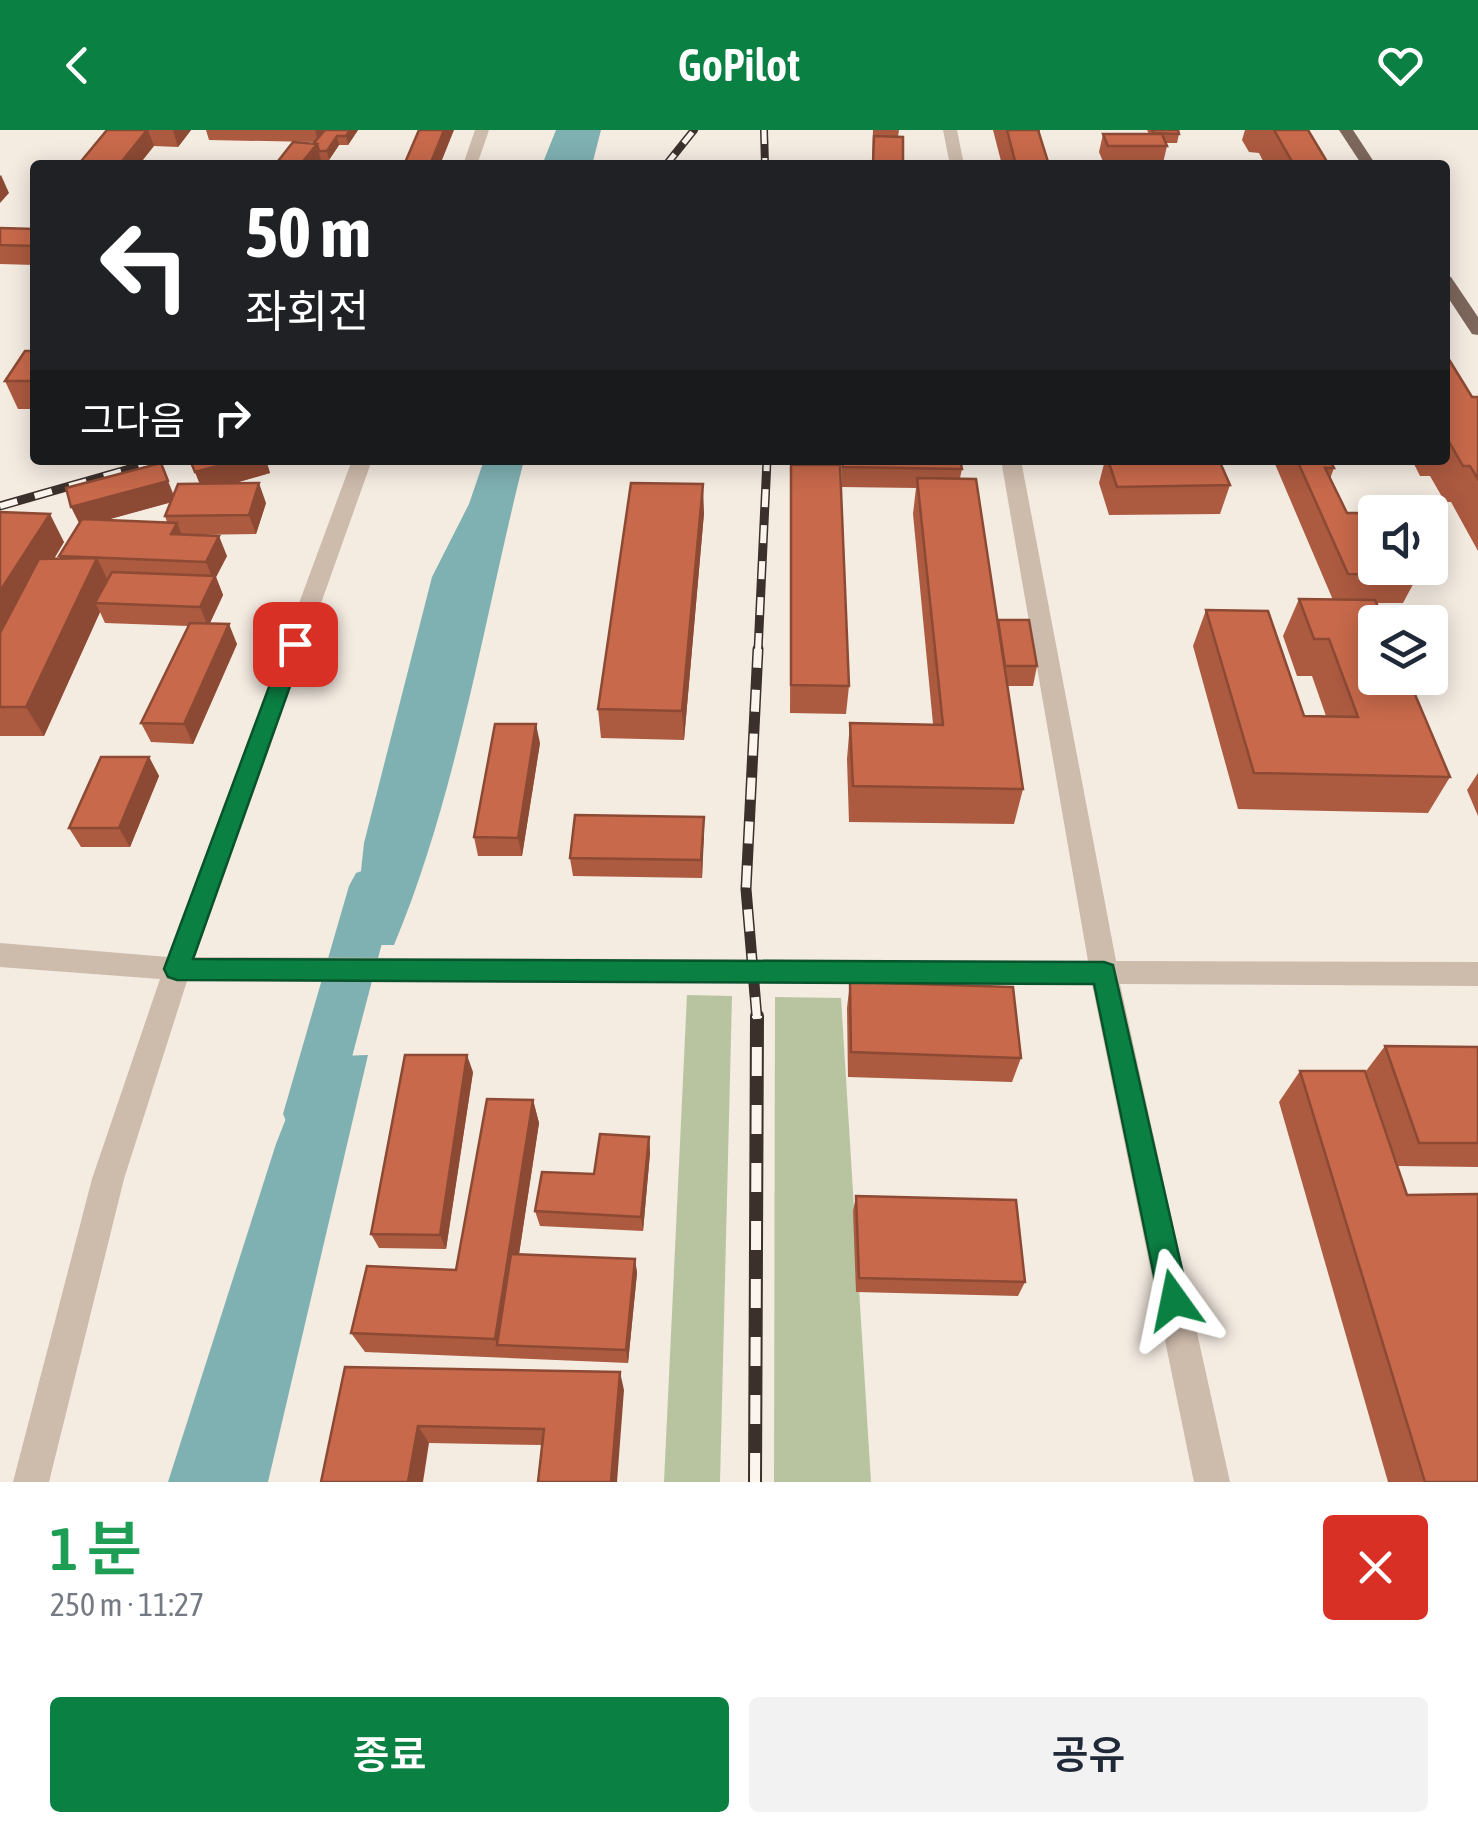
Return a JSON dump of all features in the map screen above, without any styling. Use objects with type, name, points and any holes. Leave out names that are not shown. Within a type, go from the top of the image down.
[{"type":"main road","points":[[1346,130],[1366,160]]},
{"type":"main road","points":[[1450,288],[1478,330]]},
{"type":"street","points":[[472,160],[482,130]]},
{"type":"street","points":[[950,130],[956,160]]},
{"type":"street","points":[[31,1482],[108,1179],[177,969],[360,465]]},
{"type":"street","points":[[1012,465],[1104,973],[1212,1482]]},
{"type":"street","points":[[0,955],[177,969],[1478,974]]},
{"type":"green space","points":[[687,995],[732,996],[720,1482],[664,1482]]},
{"type":"green space","points":[[775,997],[841,998],[871,1482],[774,1482]]},
{"type":"water","points":[[556,130],[601,130],[593,160],[544,160]]},
{"type":"water","points":[[482,465],[523,465],[468,706],[416,888],[394,945],[353,945],[364,843],[432,577],[469,504]]},
{"type":"water","points":[[368,1055],[268,1482],[168,1482],[276,1144],[310,1057]]},
{"type":"building","points":[[107,130],[147,130],[123,160],[82,160]]},
{"type":"building","points":[[325,130],[350,130],[346,136],[337,136],[327,151],[319,151],[317,144],[313,144]]},
{"type":"building","points":[[419,130],[444,130],[432,160],[406,160]]},
{"type":"building","points":[[1007,130],[1038,130],[1047,160],[1015,160]]},
{"type":"building","points":[[1152,130],[1178,130],[1179,134],[1154,133]]},
{"type":"building","points":[[1274,130],[1308,130],[1326,160],[1291,160]]},
{"type":"building","points":[[1103,134],[1162,134],[1167,146],[1108,146]]},
{"type":"building","points":[[874,136],[903,137],[903,160],[873,160]]},
{"type":"building","points":[[293,142],[317,144],[304,160],[279,160]]},
{"type":"building","points":[[0,228],[30,229],[30,246],[0,245]]},
{"type":"building","points":[[25,351],[30,351],[30,381],[5,381]]},
{"type":"building","points":[[1450,361],[1472,397],[1478,397],[1478,479],[1470,466],[1463,466],[1450,443]]},
{"type":"building","points":[[153,465],[162,465],[168,481],[71,507],[66,488]]},
{"type":"building","points":[[192,465],[221,465],[195,472]]},
{"type":"building","points":[[791,465],[840,465],[849,686],[791,685]]},
{"type":"building","points":[[961,465],[962,469],[843,467]]},
{"type":"building","points":[[1110,465],[1221,465],[1230,485],[1117,487]]},
{"type":"building","points":[[1299,465],[1332,465],[1334,468],[1325,468],[1347,513],[1358,513],[1358,574],[1348,574]]},
{"type":"building","points":[[917,478],[976,479],[1023,789],[853,786],[850,723],[943,725]]},
{"type":"building","points":[[259,483],[249,515],[165,516],[178,484]]},
{"type":"building","points":[[631,483],[703,484],[682,711],[598,709]]},
{"type":"building","points":[[0,512],[50,514],[0,591]]},
{"type":"building","points":[[82,519],[177,523],[171,534],[219,536],[206,562],[59,556]]},
{"type":"building","points":[[97,558],[26,707],[0,707],[0,633],[39,559]]},
{"type":"building","points":[[112,572],[215,576],[200,607],[95,603]]},
{"type":"building","points":[[1299,599],[1375,600],[1377,605],[1358,605],[1358,695],[1415,695],[1450,777],[1254,773],[1206,610],[1268,611],[1304,716],[1358,717],[1329,639],[1314,639]]},
{"type":"building","points":[[998,620],[1029,620],[1037,666],[1005,666]]},
{"type":"building","points":[[190,623],[229,624],[184,724],[141,723]]},
{"type":"building","points":[[495,724],[536,724],[518,838],[474,837]]},
{"type":"building","points":[[101,757],[149,757],[119,828],[69,828]]},
{"type":"building","points":[[575,815],[704,817],[701,860],[570,858]]},
{"type":"building","points":[[850,982],[1013,987],[1021,1058],[851,1052]]},
{"type":"building","points":[[1385,1046],[1478,1047],[1478,1143],[1419,1143]]},
{"type":"building","points":[[405,1055],[467,1055],[440,1235],[371,1234]]},
{"type":"building","points":[[1300,1071],[1365,1071],[1407,1195],[1478,1194],[1478,1482],[1425,1482]]},
{"type":"building","points":[[487,1099],[533,1100],[495,1339],[351,1333],[367,1266],[456,1270]]},
{"type":"building","points":[[600,1134],[649,1137],[641,1217],[535,1211],[542,1172],[594,1174]]},
{"type":"building","points":[[856,1196],[1016,1200],[1025,1282],[859,1278]]},
{"type":"building","points":[[511,1254],[635,1259],[626,1350],[497,1345]]},
{"type":"building","points":[[345,1367],[620,1372],[611,1482],[538,1482],[544,1429],[418,1426],[408,1482],[321,1482]]},
{"type":"waterway","points":[[310,1114],[373,886]]},
{"type":"railway","points":[[670,160],[694,130]]},
{"type":"railway","points":[[764,130],[765,160]]},
{"type":"railway","points":[[0,506],[144,465]]},
{"type":"railway","points":[[758,651],[767,465]]},
{"type":"railway","points":[[757,1019],[746,889],[758,649]]},
{"type":"railway","points":[[755,1482],[757,1019]]},
{"type":"route","points":[[295,644],[177,969],[1104,973],[1174,1300]]}]
